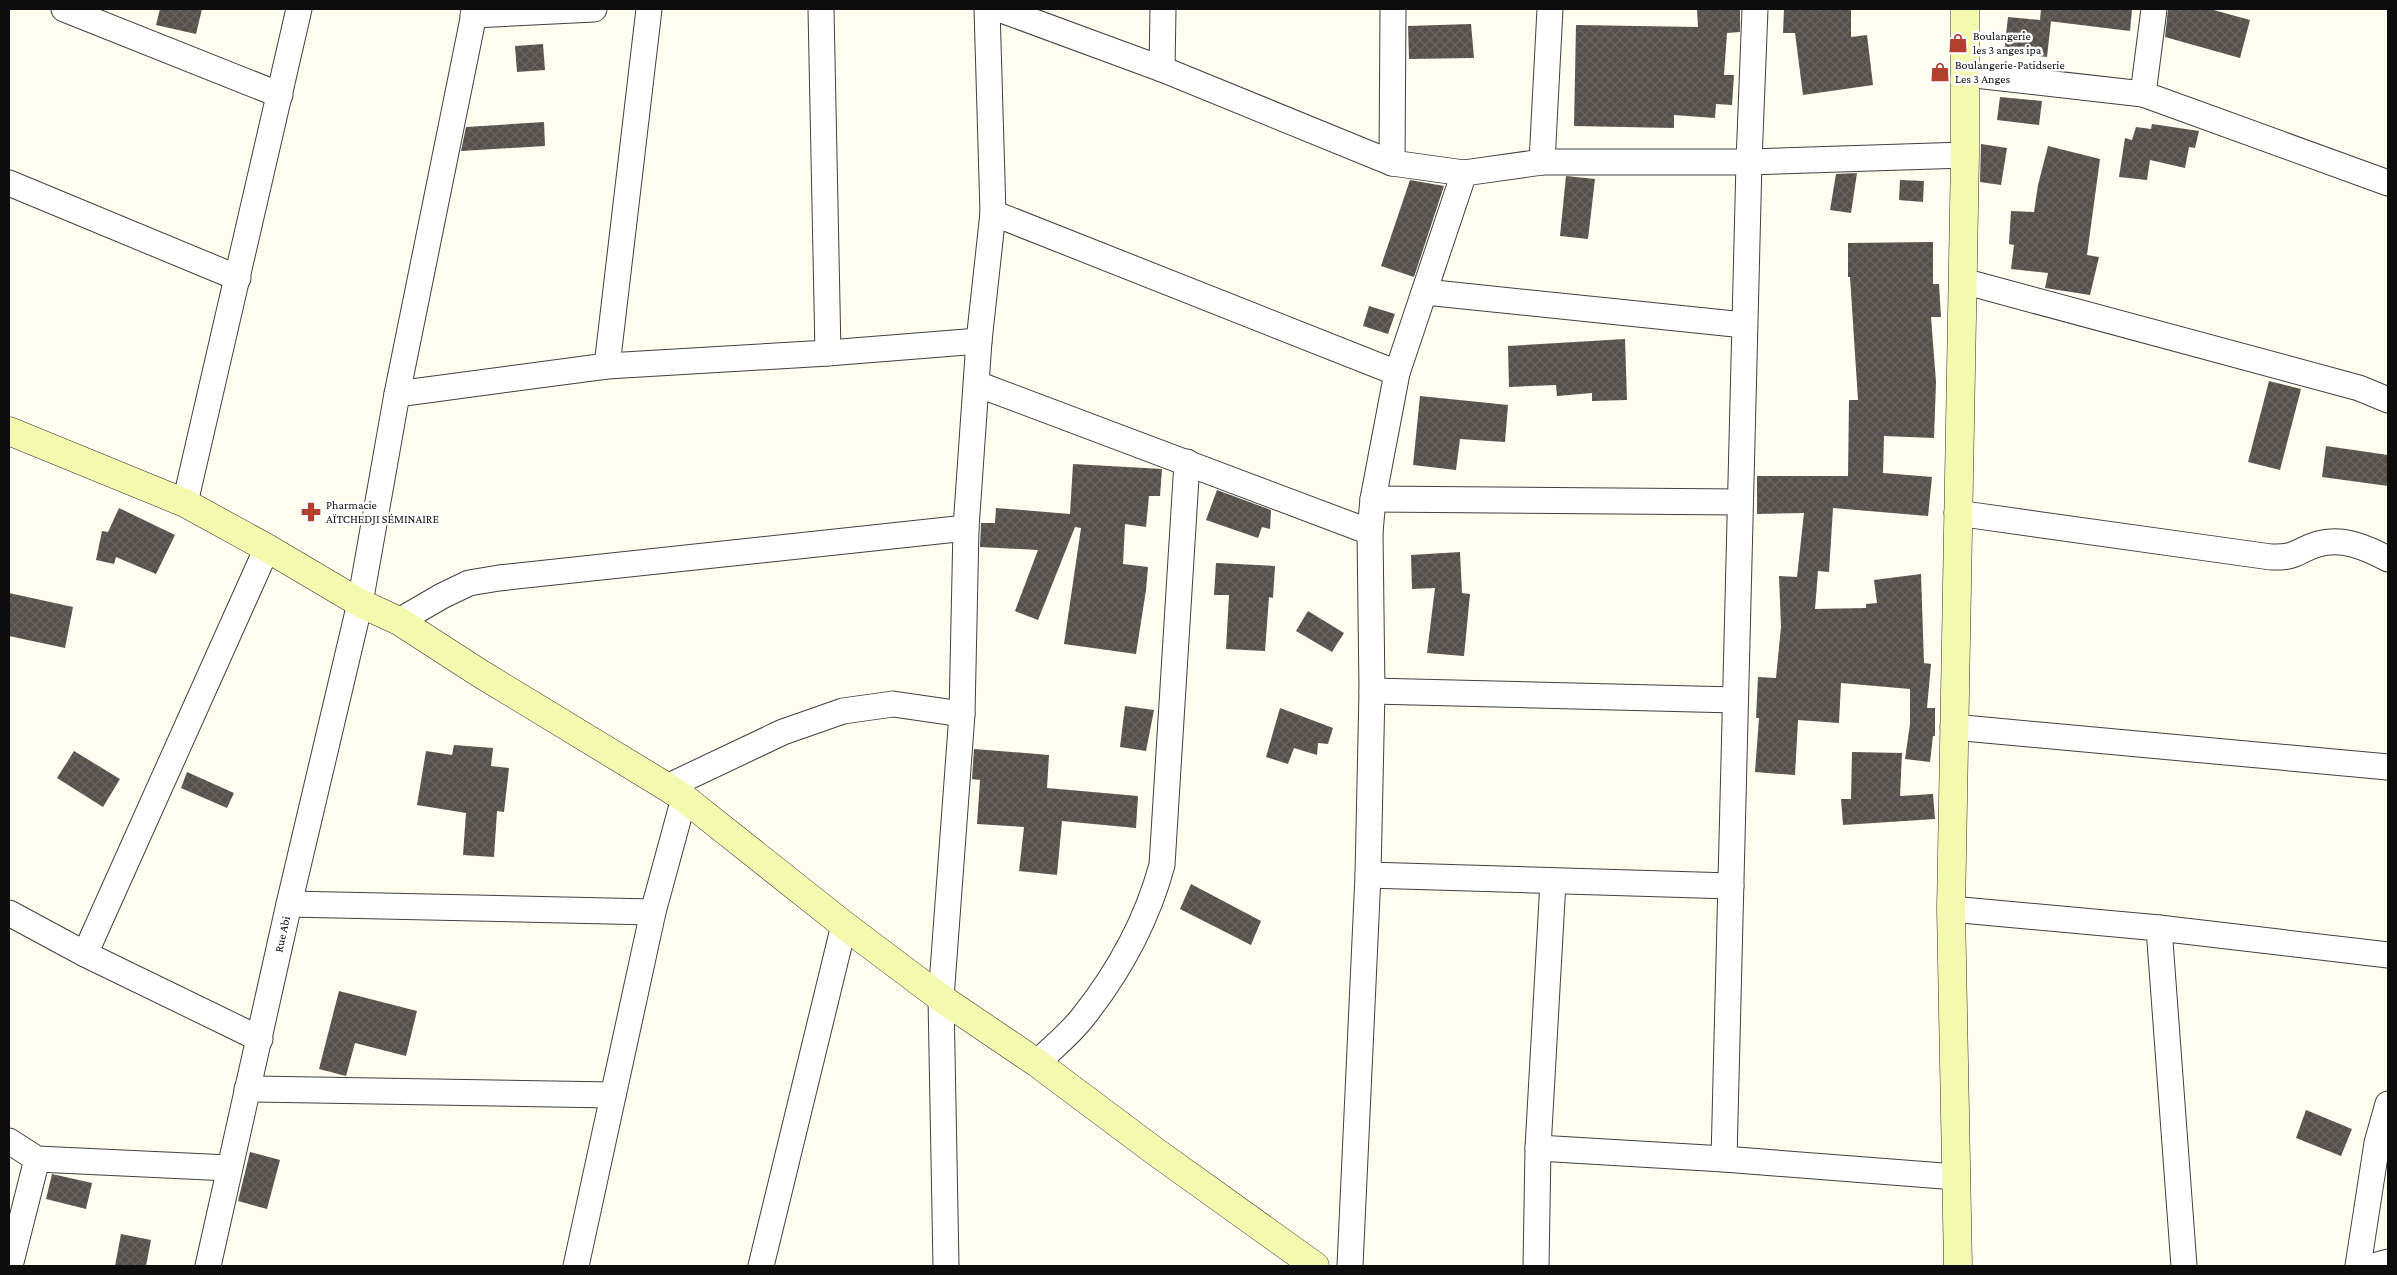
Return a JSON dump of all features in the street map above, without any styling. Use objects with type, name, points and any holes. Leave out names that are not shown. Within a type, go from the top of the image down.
[{"type":"street","points":[[64,9],[119,20],[280,95]]},
{"type":"street","points":[[185,503],[299,9]]},
{"type":"street","points":[[474,12],[594,9]]},
{"type":"street","points":[[607,366],[649,9]]},
{"type":"street","points":[[821,9],[828,353]]},
{"type":"street","points":[[946,1266],[941,998],[962,714],[966,528],[979,340],[992,214],[987,9]]},
{"type":"street","points":[[999,9],[1162,69],[1392,163],[1464,173],[1542,162],[1748,162],[1965,155]]},
{"type":"street","points":[[1162,9],[1162,69]]},
{"type":"street","points":[[1392,163],[1393,9]]},
{"type":"street","points":[[1542,162],[1550,9]]},
{"type":"street","points":[[1724,1159],[1748,162],[1755,9]]},
{"type":"street","points":[[1958,1266],[1951,908],[1965,155],[1965,9]]},
{"type":"street","points":[[2143,94],[2154,9]]},
{"type":"street","name":"Rue Abi","points":[[208,1266],[289,904],[360,602],[397,394],[474,12]]},
{"type":"street","points":[[1966,74],[2143,94],[2388,183]]},
{"type":"street","points":[[1350,1266],[1368,875],[1372,691],[1370,532],[1373,499],[1397,373],[1464,173]]},
{"type":"street","points":[[9,183],[238,278]]},
{"type":"street","points":[[992,214],[1397,373]]},
{"type":"street","points":[[1963,281],[2350,386],[2388,400]]},
{"type":"street","points":[[1425,292],[1744,325]]},
{"type":"street","points":[[397,394],[607,366],[828,353],[979,340]]},
{"type":"street","points":[[977,384],[1370,532]]},
{"type":"street","points":[[9,431],[185,503],[360,602],[399,621],[481,674],[676,792],[844,925],[941,998],[1037,1063],[1156,1152],[1315,1266]]},
{"type":"street","points":[[1037,1063],[1083,1018],[1112,974],[1143,920],[1154,895],[1162,865],[1187,462]]},
{"type":"street","points":[[1373,499],[1740,502]]},
{"type":"street","points":[[1957,513],[2271,557],[2287,558],[2317,544],[2339,541],[2368,548],[2388,559]]},
{"type":"street","points":[[399,621],[442,596],[469,584],[499,578],[966,528]]},
{"type":"street","points":[[86,954],[267,548]]},
{"type":"street","points":[[1372,691],[1735,700]]},
{"type":"street","points":[[576,1266],[653,912],[676,792],[782,732],[843,711],[893,704],[962,714]]},
{"type":"street","points":[[1953,727],[2388,767]]},
{"type":"street","points":[[1368,875],[1731,886]]},
{"type":"street","points":[[1536,1266],[1538,1148],[1553,882]]},
{"type":"street","points":[[289,904],[653,912]]},
{"type":"street","points":[[1951,908],[2159,928],[2388,956]]},
{"type":"street","points":[[9,913],[86,954],[260,1039]]},
{"type":"street","points":[[761,1266],[844,925]]},
{"type":"street","points":[[2159,928],[2184,1266]]},
{"type":"street","points":[[247,1089],[613,1095]]},
{"type":"street","points":[[2358,1266],[2377,1143],[2388,1104]]},
{"type":"street","points":[[9,1141],[37,1159],[229,1168]]},
{"type":"street","points":[[1538,1148],[1724,1159],[1956,1177]]},
{"type":"street","points":[[10,1266],[37,1159]]},
{"type":"street","points":[[2373,1266],[2388,1262]]},
{"type":"building","points":[[160,9],[202,9],[196,34],[156,25]]},
{"type":"building","points":[[1697,9],[1740,9],[1740,32],[1727,33],[1724,75],[1734,75],[1732,105],[1716,104],[1715,118],[1674,115],[1674,128],[1574,126],[1576,25],[1698,27]]},
{"type":"building","points":[[1784,9],[1851,9],[1851,37],[1867,35],[1873,85],[1803,95],[1795,33],[1783,33]]},
{"type":"building","points":[[2041,9],[2132,9],[2130,31],[2040,20]]},
{"type":"building","points":[[2168,9],[2210,9],[2250,20],[2240,58],[2165,37]]},
{"type":"building","points":[[2008,17],[2051,21],[2047,57],[2004,53]]},
{"type":"building","points":[[1471,24],[1474,58],[1409,59],[1408,26]]},
{"type":"building","points":[[543,44],[545,70],[517,72],[515,46]]},
{"type":"building","points":[[2000,97],[2042,101],[2039,125],[1997,120]]},
{"type":"building","points":[[544,122],[545,146],[461,151],[466,127]]},
{"type":"building","points":[[2152,124],[2199,131],[2195,148],[2189,147],[2185,168],[2150,160],[2147,180],[2119,177],[2125,138],[2132,140],[2136,127],[2151,129]]},
{"type":"building","points":[[1981,144],[2007,148],[2001,185],[1980,182]]},
{"type":"building","points":[[2048,146],[2100,159],[2087,255],[2099,257],[2090,295],[2045,288],[2048,273],[2011,269],[2014,245],[2009,244],[2011,211],[2034,212],[2038,185]]},
{"type":"building","points":[[1857,173],[1851,213],[1830,210],[1836,174]]},
{"type":"building","points":[[1566,176],[1595,179],[1588,239],[1560,236]]},
{"type":"building","points":[[1410,180],[1444,186],[1414,277],[1381,266]]},
{"type":"building","points":[[1900,180],[1924,181],[1923,202],[1899,200]]},
{"type":"building","points":[[1933,242],[1933,284],[1939,284],[1941,317],[1931,317],[1936,382],[1934,438],[1884,436],[1883,473],[1932,477],[1928,516],[1833,508],[1829,572],[1818,571],[1815,609],[1866,608],[1866,604],[1877,603],[1874,580],[1921,574],[1924,663],[1931,664],[1927,708],[1935,708],[1935,736],[1933,736],[1930,762],[1905,759],[1910,724],[1910,689],[1841,683],[1839,723],[1798,720],[1795,775],[1755,772],[1759,718],[1756,718],[1758,677],[1776,678],[1781,627],[1779,576],[1797,577],[1804,513],[1757,514],[1757,476],[1848,476],[1849,400],[1858,400],[1850,277],[1848,277],[1848,243]]},
{"type":"building","points":[[1369,306],[1395,314],[1388,334],[1363,326]]},
{"type":"building","points":[[1625,339],[1627,400],[1592,401],[1592,393],[1557,396],[1556,385],[1509,387],[1508,346]]},
{"type":"building","points":[[2269,381],[2301,389],[2280,470],[2248,462]]},
{"type":"building","points":[[1420,396],[1508,405],[1505,442],[1460,439],[1456,470],[1413,465]]},
{"type":"building","points":[[2326,446],[2388,455],[2388,486],[2322,477]]},
{"type":"building","points":[[1073,464],[1162,469],[1160,496],[1149,496],[1146,527],[1125,524],[1123,564],[1148,567],[1136,654],[1064,644],[1081,528],[1075,527],[1038,620],[1015,611],[1038,550],[980,547],[981,523],[995,523],[996,508],[1070,514]]},
{"type":"building","points":[[1217,490],[1271,510],[1270,529],[1262,527],[1258,538],[1206,520]]},
{"type":"building","points":[[119,508],[175,535],[156,574],[116,557],[114,564],[96,560],[102,531],[108,532]]},
{"type":"building","points":[[1460,552],[1462,593],[1470,594],[1464,656],[1427,653],[1435,588],[1412,589],[1411,555]]},
{"type":"building","points":[[1216,563],[1275,566],[1273,598],[1269,597],[1265,651],[1226,649],[1229,595],[1214,595]]},
{"type":"building","points":[[9,593],[73,607],[65,648],[9,636]]},
{"type":"building","points":[[1308,611],[1344,633],[1332,652],[1296,631]]},
{"type":"building","points":[[1125,706],[1154,710],[1146,751],[1120,747]]},
{"type":"building","points":[[1280,708],[1333,728],[1328,744],[1318,743],[1317,755],[1294,748],[1288,764],[1266,757]]},
{"type":"building","points":[[454,745],[493,748],[491,766],[509,768],[504,812],[497,811],[494,857],[463,855],[466,813],[417,805],[426,751],[452,755]]},
{"type":"building","points":[[974,749],[1049,755],[1047,788],[1138,796],[1136,828],[1062,821],[1057,875],[1019,871],[1024,827],[977,824],[980,780],[972,779]]},
{"type":"building","points":[[74,751],[120,779],[103,807],[57,778]]},
{"type":"building","points":[[1852,752],[1902,753],[1900,796],[1933,794],[1935,819],[1843,825],[1841,799],[1851,799]]},
{"type":"building","points":[[187,772],[234,793],[227,808],[181,788]]},
{"type":"building","points":[[1191,884],[1261,921],[1251,945],[1180,909]]},
{"type":"building","points":[[339,991],[417,1011],[406,1056],[355,1043],[346,1076],[319,1069]]},
{"type":"building","points":[[2306,1110],[2352,1129],[2341,1156],[2296,1138]]},
{"type":"building","points":[[250,1152],[280,1160],[267,1209],[238,1201]]},
{"type":"building","points":[[52,1174],[92,1183],[86,1209],[46,1199]]},
{"type":"building","points":[[121,1234],[151,1240],[146,1266],[115,1266]]},
{"type":"place","name":"Boulangerie les 3 anges ipa","points":[[1958,43]]},
{"type":"place","name":"Boulangerie-Patidserie Les 3 Anges","points":[[1940,72]]},
{"type":"place","name":"Pharmacie AÏTCHEDJI SÉMINAIRE","points":[[311,512]]}]
